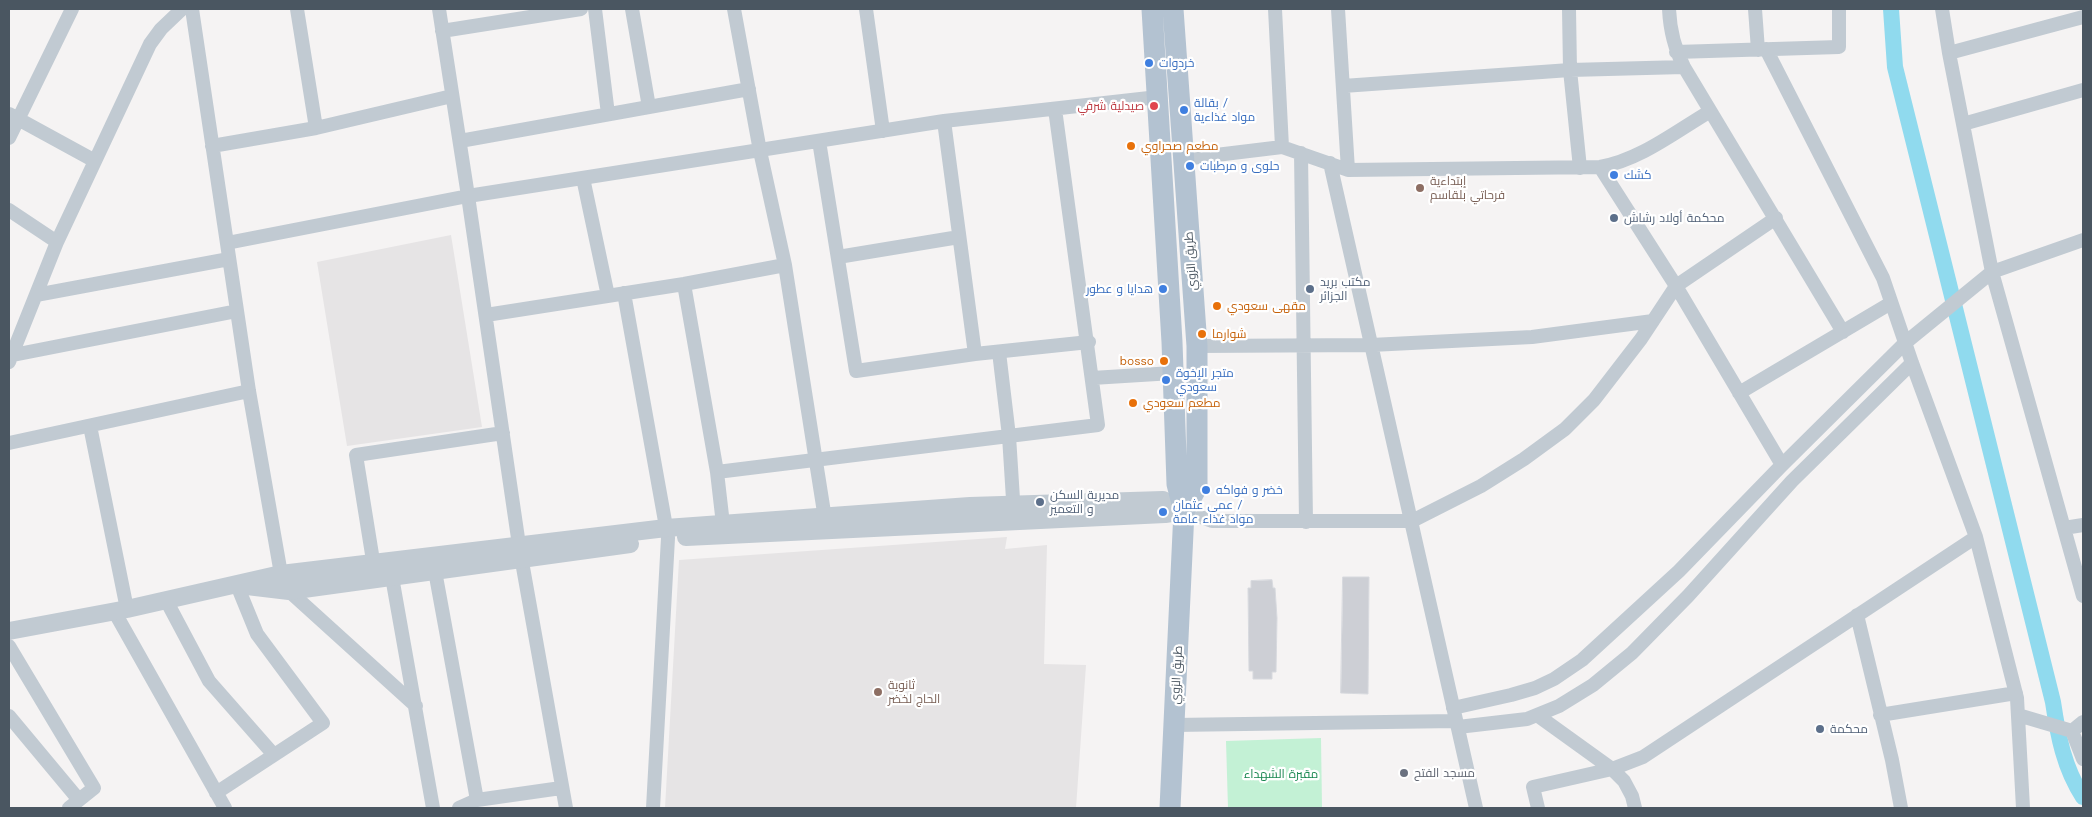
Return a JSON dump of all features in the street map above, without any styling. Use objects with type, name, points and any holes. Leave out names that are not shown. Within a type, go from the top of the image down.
[{"type":"main road","name":"طريق الزوي","points":[[1152,9],[1173,373],[1177,484],[1184,511],[1170,808]]},
{"type":"main road","name":"طريق الزوي","points":[[1173,9],[1197,346],[1197,488],[1184,511]]},
{"type":"street","points":[[9,138],[13,117],[72,9]]},
{"type":"street","points":[[11,359],[57,242],[150,44],[161,29],[182,9]]},
{"type":"street","points":[[192,9],[248,391],[280,574]]},
{"type":"street","points":[[296,9],[316,128]]},
{"type":"street","points":[[439,9],[520,552],[566,808]]},
{"type":"street","points":[[442,31],[581,9]]},
{"type":"street","points":[[595,9],[608,114]]},
{"type":"street","points":[[632,9],[649,106]]},
{"type":"street","points":[[734,9],[760,151],[785,265],[826,523]]},
{"type":"street","points":[[866,9],[883,131]]},
{"type":"street","points":[[1275,9],[1282,147]]},
{"type":"street","points":[[1338,9],[1348,170]]},
{"type":"street","points":[[1569,9],[1570,70],[1580,168]]},
{"type":"street","points":[[1669,9],[1670,29],[1676,52],[1684,67],[1709,112],[1776,218],[1843,332]]},
{"type":"street","points":[[1755,9],[1762,49],[1883,278],[1976,537],[2016,693],[2024,808]]},
{"type":"street","points":[[1676,52],[1840,46],[1839,9]]},
{"type":"street","points":[[1942,9],[1992,272],[2083,596]]},
{"type":"street","points":[[1949,53],[2083,17]]},
{"type":"street","points":[[1343,86],[1570,70],[1684,67]]},
{"type":"street","points":[[460,141],[749,89]]},
{"type":"street","points":[[1963,124],[2083,90]]},
{"type":"street","points":[[212,146],[316,128],[452,96]]},
{"type":"street","points":[[227,243],[468,196],[944,121],[1158,97]]},
{"type":"street","points":[[717,472],[1098,425],[1056,108]]},
{"type":"street","points":[[1183,158],[1282,147],[1348,170],[1600,167],[1618,164],[1634,156],[1709,112]]},
{"type":"street","points":[[13,117],[95,161]]},
{"type":"street","points":[[944,121],[975,354]]},
{"type":"street","points":[[820,141],[856,372],[975,354],[1088,342]]},
{"type":"street","points":[[1301,153],[1306,522]]},
{"type":"street","points":[[1330,163],[1476,808]]},
{"type":"street","points":[[1600,167],[1676,286],[1782,465]]},
{"type":"street","points":[[583,178],[608,296]]},
{"type":"street","points":[[9,210],[57,242]]},
{"type":"street","points":[[237,585],[289,591],[380,573],[667,533],[826,523],[1014,513],[1165,514],[1184,511],[1212,521],[1412,521],[1481,486],[1524,459],[1564,429],[1594,400],[1653,321],[1676,286],[1776,218]]},
{"type":"street","points":[[838,257],[959,237]]},
{"type":"street","points":[[1456,719],[1511,695],[1535,688],[1554,679],[1582,660],[1679,571],[1905,343],[1992,272],[2083,240]]},
{"type":"street","points":[[36,295],[229,259]]},
{"type":"street","points":[[486,315],[684,284],[785,265]]},
{"type":"street","points":[[684,284],[717,472],[723,529]]},
{"type":"street","points":[[624,293],[667,533],[653,808]]},
{"type":"street","points":[[1739,393],[1892,303]]},
{"type":"street","points":[[11,359],[237,311]]},
{"type":"street","points":[[1197,346],[1371,345],[1532,337],[1653,321]]},
{"type":"street","points":[[999,352],[1009,436],[1014,513]]},
{"type":"street","points":[[1174,725],[1527,719],[1559,706],[1593,685],[1632,652],[1688,596],[1792,481],[1912,363]]},
{"type":"street","points":[[1092,378],[1173,373]]},
{"type":"street","points":[[9,444],[248,391]]},
{"type":"street","points":[[90,426],[120,610],[225,808]]},
{"type":"street","points":[[433,808],[416,706],[380,573],[356,455],[503,433]]},
{"type":"street","points":[[2064,528],[2083,524]]},
{"type":"street","points":[[1538,808],[1533,788],[1612,769],[1643,757],[1976,537]]},
{"type":"street","points":[[9,631],[120,610],[280,574],[435,571],[520,552]]},
{"type":"street","points":[[435,571],[477,800]]},
{"type":"street","points":[[216,792],[323,723],[257,634],[237,585]]},
{"type":"street","points":[[289,591],[416,706]]},
{"type":"street","points":[[166,600],[209,681],[274,755]]},
{"type":"street","points":[[1856,615],[1901,808]]},
{"type":"street","points":[[9,646],[94,788],[74,804],[9,716]]},
{"type":"street","points":[[1880,715],[2016,693]]},
{"type":"street","points":[[1537,715],[1612,769],[1624,781],[1632,796],[1634,808]]},
{"type":"street","points":[[2018,715],[2072,732]]},
{"type":"street","points":[[2072,732],[2083,722]]},
{"type":"street","points":[[2072,732],[2083,759]]},
{"type":"street","points":[[459,808],[477,800],[561,788]]},
{"type":"shaded area","points":[[451,235],[482,427],[347,446],[317,262]]},
{"type":"shaded area","name":"ثانوية الحاج لخضر","points":[[1007,537],[1005,549],[1047,545],[1044,664],[1086,665],[1076,808],[665,808],[679,560]]},
{"type":"green space","name":"مقبرة الشهداء","points":[[1321,738],[1322,808],[1228,808],[1226,741]]},
{"type":"building","points":[[1343,577],[1369,577],[1368,694],[1341,693]]},
{"type":"building","points":[[1272,580],[1273,588],[1275,588],[1277,618],[1276,672],[1272,672],[1272,679],[1253,679],[1253,671],[1249,671],[1248,588],[1251,588],[1251,581]]},
{"type":"waterway","points":[[1891,9],[1895,67],[2053,702],[2066,763],[2083,797]]},
{"type":"place","name":"خردوات","points":[[1149,63]]},
{"type":"place","name":"صيدلية شرفي","points":[[1154,106]]},
{"type":"place","name":"بقالة / مواد غذاءية","points":[[1184,110]]},
{"type":"place","name":"مطعم صحراوي","points":[[1131,146]]},
{"type":"place","name":"حلوى و مرطبات","points":[[1190,166]]},
{"type":"place","name":"كشك","points":[[1614,175]]},
{"type":"place","name":"إبتداءية فرحاتي بلقاسم","points":[[1420,188]]},
{"type":"place","name":"محكمة أولاد رشاش","points":[[1614,218]]},
{"type":"place","name":"هدايا و عطور","points":[[1163,289]]},
{"type":"place","name":"مكتب بريد الجزائر","points":[[1310,289]]},
{"type":"place","name":"مقهى سعودي","points":[[1217,306]]},
{"type":"place","name":"شوارما","points":[[1202,334]]},
{"type":"place","name":"bosso","points":[[1164,361]]},
{"type":"place","name":"متجر الإخوة سعودي","points":[[1166,380]]},
{"type":"place","name":"مطعم سعودي","points":[[1133,403]]},
{"type":"place","name":"خضر و فواكه","points":[[1206,490]]},
{"type":"place","name":"مديرية السكن و التعمير","points":[[1040,502]]},
{"type":"place","name":"عمي عثمان / مواد غذاء عامة","points":[[1163,512]]},
{"type":"place","name":"ثانوية الحاج لخضر","points":[[878,692]]},
{"type":"place","name":"محكمة","points":[[1820,729]]},
{"type":"place","name":"مسجد الفتح","points":[[1404,773]]}]
